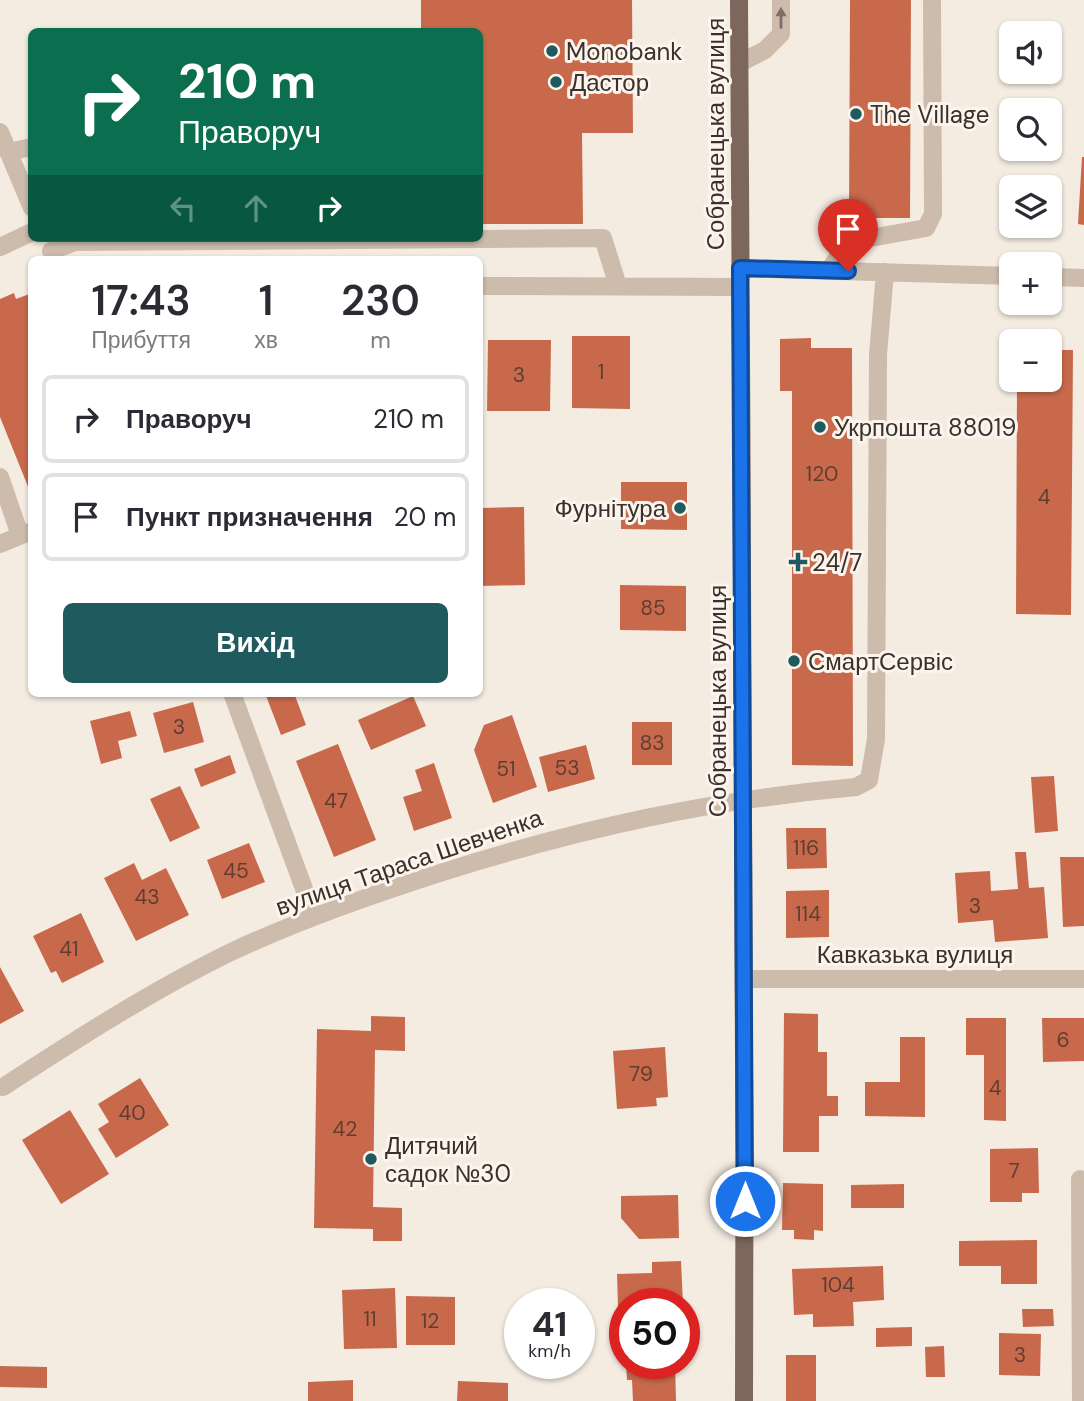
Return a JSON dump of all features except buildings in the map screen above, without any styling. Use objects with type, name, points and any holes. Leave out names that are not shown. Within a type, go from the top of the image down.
[{"type":"main road","name":"Собранецька вулиця","points":[[739,0],[741,799],[746,979],[744,1401]]},
{"type":"street","points":[[740,62],[765,50],[781,34],[781,0]]},
{"type":"street","points":[[829,270],[848,242],[926,228],[933,214],[932,0]]},
{"type":"street","points":[[0,132],[28,199]]},
{"type":"street","points":[[8,152],[28,148]]},
{"type":"street","points":[[0,247],[28,234]]},
{"type":"street","points":[[483,239],[603,238],[618,286]]},
{"type":"street","points":[[50,249],[75,242]]},
{"type":"street","points":[[740,268],[999,276]]},
{"type":"street","name":"вулиця Тараса Шевченка","points":[[3,1087],[153,993],[231,952],[314,916],[399,886],[590,828],[741,799],[856,787],[869,780],[876,739],[878,355],[885,272]]},
{"type":"street","points":[[1062,277],[1084,278]]},
{"type":"street","points":[[483,286],[740,287]]},
{"type":"street","points":[[0,477],[26,533],[0,544]]},
{"type":"street","points":[[233,697],[314,916]]},
{"type":"street","name":"Кавказька вулиця","points":[[746,979],[1084,979]]},
{"type":"street","points":[[1080,1178],[1081,1401]]},
{"type":"place","name":"Monobank","points":[[552,51]]},
{"type":"place","name":"Дастор","points":[[556,82]]},
{"type":"place","name":"The Village","points":[[856,114]]},
{"type":"place","name":"Укрпошта 88019","points":[[820,427]]},
{"type":"place","name":"Фурнітура","points":[[680,508]]},
{"type":"place","name":"24/7","points":[[798,562]]},
{"type":"place","name":"СмартСервіс","points":[[794,661]]},
{"type":"place","name":"Дитячий садок №30","points":[[371,1159]]},
{"type":"route","points":[[745,1201],[746,979],[741,799],[740,268],[848,271]]}]
